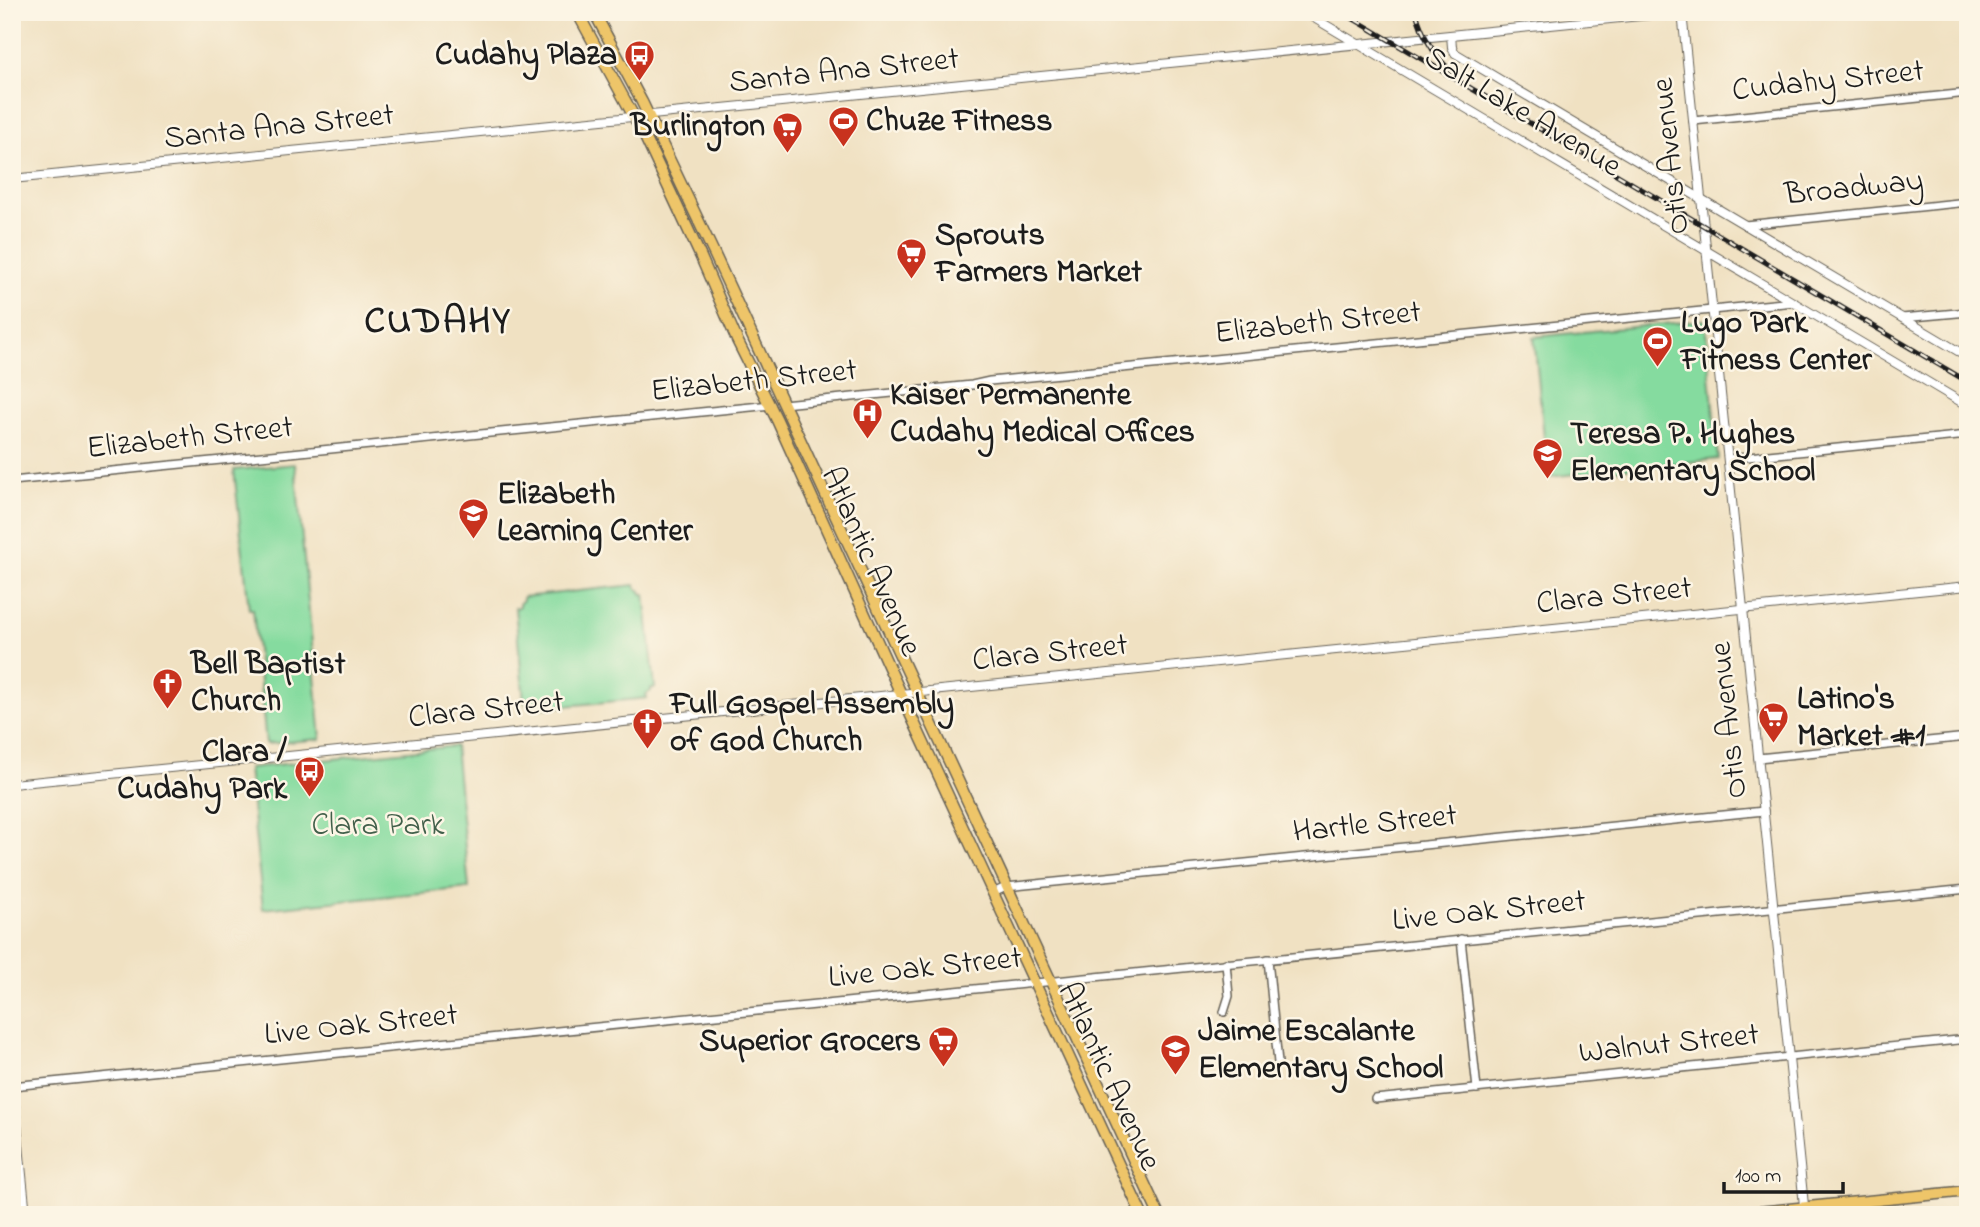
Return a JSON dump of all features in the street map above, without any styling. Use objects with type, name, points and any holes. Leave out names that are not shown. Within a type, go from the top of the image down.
[{"type":"main road","name":"Atlantic Avenue","points":[[577,12],[634,117],[701,255],[737,340],[1142,1215]]},
{"type":"main road","name":"Atlantic Avenue","points":[[594,12],[649,116],[1158,1215]]},
{"type":"main road","points":[[1727,1215],[1804,1211],[1968,1191]]},
{"type":"street","name":"Salt Lake Avenue","points":[[1304,12],[1968,406]]},
{"type":"street","name":"Santa Ana Street","points":[[12,179],[1681,12]]},
{"type":"street","name":"Otis Avenue","points":[[1681,12],[1804,1211]]},
{"type":"street","name":"Salt Lake Avenue","points":[[1451,35],[1455,53],[1968,358]]},
{"type":"street","name":"Cudahy Street","points":[[1693,121],[1968,93]]},
{"type":"street","name":"Broadway","points":[[1745,225],[1968,202]]},
{"type":"street","name":"Elizabeth Street","points":[[12,481],[1794,302]]},
{"type":"street","points":[[1902,318],[1968,312]]},
{"type":"street","points":[[1728,459],[1968,435]]},
{"type":"street","name":"Clara Street","points":[[12,784],[1968,586]]},
{"type":"street","points":[[1758,758],[1968,737]]},
{"type":"street","name":"Hartle Street","points":[[993,893],[1006,887],[1764,811]]},
{"type":"street","name":"Live Oak Street","points":[[13,1086],[1968,889]]},
{"type":"street","points":[[1461,940],[1477,1089]]},
{"type":"street","points":[[1268,959],[1279,1063]]},
{"type":"street","points":[[1224,1012],[1229,996],[1226,963]]},
{"type":"street","name":"Walnut Street","points":[[1375,1099],[1968,1040]]},
{"type":"street","points":[[12,1075],[26,1215]]},
{"type":"green space","points":[[1703,320],[1718,459],[1548,477],[1534,337]]},
{"type":"green space","points":[[295,464],[321,739],[266,744],[253,609],[249,609],[234,470]]},
{"type":"green space","points":[[635,585],[645,594],[655,688],[651,688],[646,694],[647,698],[534,709],[534,705],[528,706],[524,701],[515,608],[519,607],[523,597]]},
{"type":"green space","name":"Clara Park","points":[[455,746],[469,888],[263,909],[248,768]]},
{"type":"railway","points":[[1342,12],[1968,382]]},
{"type":"railway","points":[[1416,12],[1429,43],[1449,69]]},
{"type":"place","name":"Cudahy Plaza","points":[[640,83]]},
{"type":"place","name":"Chuze Fitness","points":[[843,149]]},
{"type":"place","name":"Burlington","points":[[788,154]]},
{"type":"place","name":"Sprouts Farmers Market","points":[[912,281]]},
{"type":"place","name":"Lugo Park Fitness Center","points":[[1658,369]]},
{"type":"place","name":"Kaiser Permanente Cudahy Medical Offices","points":[[867,441]]},
{"type":"place","name":"Teresa P. Hughes Elementary School","points":[[1547,480]]},
{"type":"place","name":"Elizabeth Learning Center","points":[[474,540]]},
{"type":"place","name":"Bell Baptist Church","points":[[168,710]]},
{"type":"place","name":"Latino's Market #1","points":[[1774,745]]},
{"type":"place","name":"Full Gospel Assembly of God Church","points":[[647,750]]},
{"type":"place","name":"Clara / Cudahy Park","points":[[310,798]]},
{"type":"place","name":"Superior Grocers","points":[[944,1069]]},
{"type":"place","name":"Jaime Escalante Elementary School","points":[[1175,1077]]},
{"type":"district","name":"CUDAHY","points":[[438,323]]}]
